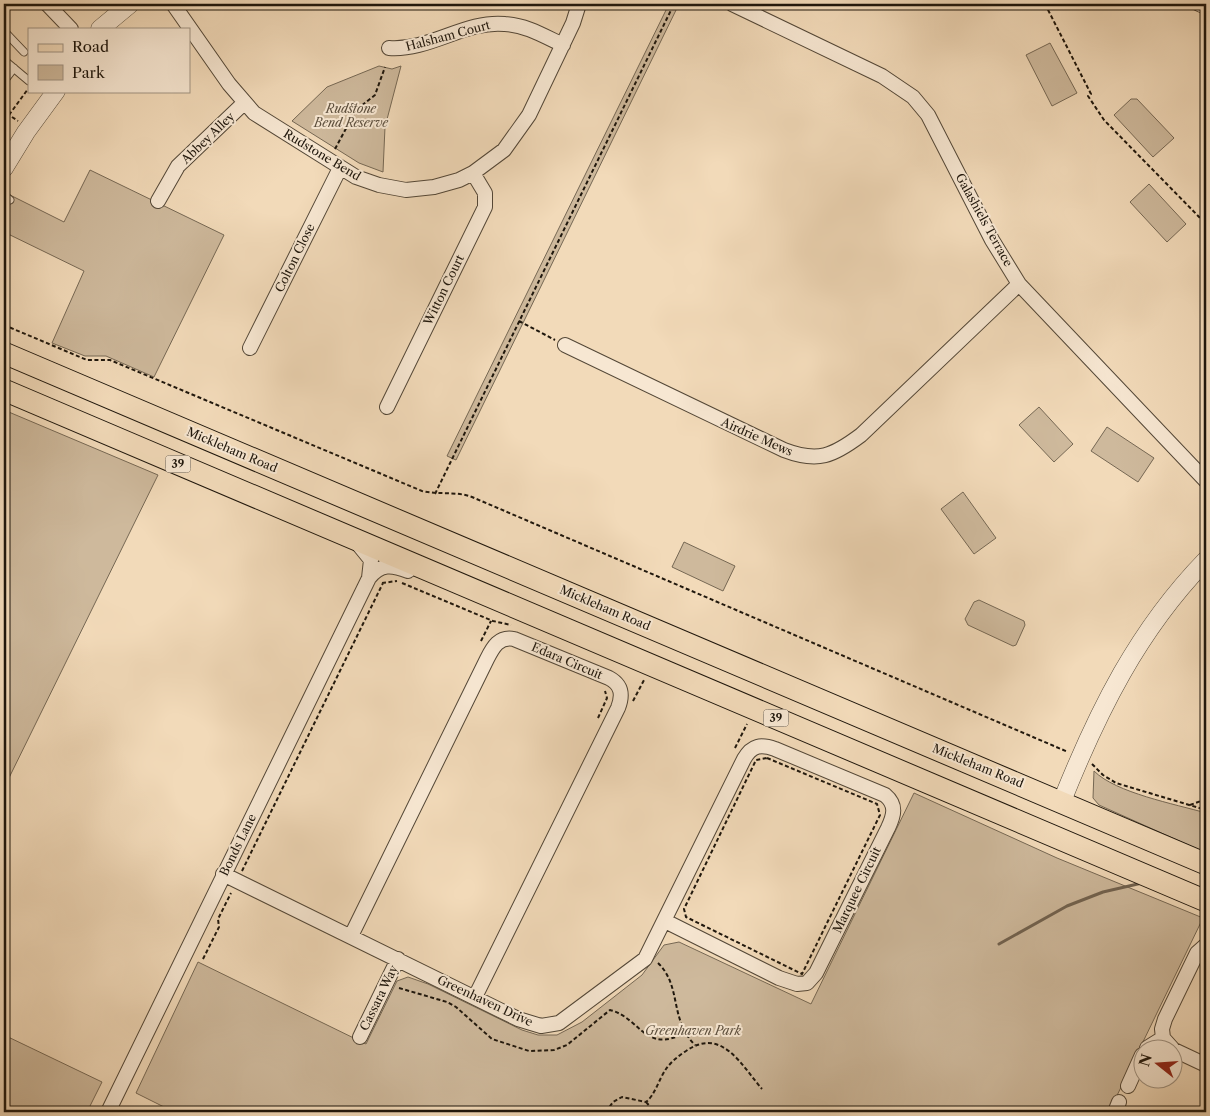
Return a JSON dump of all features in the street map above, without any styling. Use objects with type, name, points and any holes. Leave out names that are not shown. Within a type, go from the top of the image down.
[{"type":"main road","name":"Mickleham Road","points":[[4,353],[1062,801],[1206,864]]},
{"type":"main road","name":"39","points":[[4,390],[1206,900]]},
{"type":"main road","points":[[933,748],[925,748],[921,752],[921,764],[926,772],[931,778],[975,802]]},
{"type":"street","points":[[48,4],[70,28]]},
{"type":"street","points":[[101,28],[130,4]]},
{"type":"street","points":[[117,28],[145,4]]},
{"type":"street","name":"Rudstone Bend","points":[[173,4],[244,103],[264,120],[340,168],[368,182],[406,190],[448,184],[473,173],[493,160],[513,140],[529,115],[563,45],[579,4]]},
{"type":"street","name":"Galashiels Terrace","points":[[732,4],[882,76],[913,97],[928,115],[992,240],[1019,284],[1206,482]]},
{"type":"street","points":[[1199,4],[1206,7]]},
{"type":"street","name":"Halsham Court","points":[[389,48],[420,46],[476,26],[495,23],[526,28],[563,45]]},
{"type":"street","points":[[4,147],[48,94]]},
{"type":"street","points":[[4,168],[48,94]]},
{"type":"street","name":"Abbey Alley","points":[[158,201],[178,166],[244,103]]},
{"type":"street","name":"Colton Close","points":[[250,348],[340,168]]},
{"type":"street","name":"Witton Court","points":[[387,407],[485,207],[485,194],[473,173]]},
{"type":"street","name":"Airdrie Mews","points":[[566,345],[784,450],[804,458],[820,456],[834,453],[860,435],[1019,284]]},
{"type":"street","points":[[346,536],[362,547],[370,557],[372,564],[369,578]]},
{"type":"street","points":[[1062,801],[1097,717],[1132,655],[1173,597],[1206,560]]},
{"type":"street","points":[[369,578],[380,567],[396,567],[490,606],[539,618]]},
{"type":"street","name":"Bonds Lane","points":[[108,1112],[369,578]]},
{"type":"street","name":"Edara Circuit","points":[[351,936],[487,659],[497,643],[506,639],[514,639],[609,678],[614,681],[622,696],[618,708],[475,997]]},
{"type":"street","name":"Marquee Circuit","points":[[665,921],[779,978],[797,984],[806,984],[814,978],[892,820],[893,807],[885,795],[775,748],[763,745],[739,754]]},
{"type":"street","name":"Greenhaven Drive","points":[[224,874],[530,1024],[541,1026],[555,1024],[570,1016],[636,968],[648,955],[739,754]]},
{"type":"street","points":[[1166,1038],[1162,1029],[1165,1019],[1197,953],[1206,944]]},
{"type":"street","name":"Cassara Way","points":[[360,1037],[398,959]]},
{"type":"street","points":[[1182,1052],[1206,1065]]},
{"type":"street","points":[[1128,1086],[1132,1077]]},
{"type":"lane","points":[[4,31],[24,52]]},
{"type":"lane","points":[[4,60],[28,80]]},
{"type":"lane","points":[[4,81],[14,68]]},
{"type":"path","points":[[435,494],[674,4]]},
{"type":"path","points":[[1045,4],[1091,94],[1088,96],[1104,120],[1206,224]]},
{"type":"path","points":[[335,149],[356,110],[375,95],[385,67]]},
{"type":"path","points":[[9,115],[28,89]]},
{"type":"path","points":[[519,321],[566,345]]},
{"type":"path","points":[[4,325],[87,360],[110,360],[422,491],[435,494],[460,493],[472,497],[1080,756],[1090,761],[1103,775],[1116,783],[1206,810]]},
{"type":"path","points":[[369,578],[383,583],[397,581],[493,622],[512,625]]},
{"type":"path","points":[[203,959],[219,927],[218,919],[383,583]]},
{"type":"path","points":[[637,677],[644,680]]},
{"type":"path","points":[[594,725],[607,698],[604,688]]},
{"type":"path","points":[[743,722],[754,727]]},
{"type":"path","points":[[739,754],[747,724]]},
{"type":"path","points":[[767,758],[877,804],[880,815],[802,974],[686,917],[684,909],[756,760],[767,758]]},
{"type":"path","points":[[1190,805],[1206,799]]},
{"type":"path","points":[[648,955],[660,964],[668,975],[673,986],[680,1023],[695,1045]]},
{"type":"path","points":[[646,1102],[669,1065],[695,1045],[714,1044],[729,1050],[743,1063],[762,1089]]},
{"type":"path","points":[[606,1112],[613,1102],[622,1097],[646,1102],[655,1112]]},
{"type":"green space","points":[[669,4],[679,4],[456,460],[447,456]]},
{"type":"green space","points":[[1050,43],[1077,93],[1052,106],[1026,55]]},
{"type":"green space","name":"Rudstone Bend Reserve","points":[[379,66],[392,69],[401,66],[385,127],[383,172],[359,163],[292,121],[327,87]]},
{"type":"green space","points":[[1131,99],[1137,99],[1174,138],[1153,157],[1114,115]]},
{"type":"green space","points":[[90,170],[224,235],[154,377],[106,356],[85,356],[52,343],[84,271],[4,232],[4,198],[6,193],[64,222]]},
{"type":"green space","points":[[1149,184],[1186,224],[1167,242],[1130,202]]},
{"type":"green space","points":[[1039,407],[1073,444],[1054,462],[1019,425]]},
{"type":"green space","points":[[4,410],[158,475],[4,788]]},
{"type":"green space","points":[[1107,427],[1154,458],[1138,482],[1091,451]]},
{"type":"green space","points":[[963,492],[996,538],[974,554],[941,509]]},
{"type":"green space","points":[[684,542],[735,566],[723,591],[672,567]]},
{"type":"green space","points":[[979,600],[1024,621],[1025,625],[1016,645],[1013,646],[968,625],[965,619],[974,602]]},
{"type":"green space","points":[[1094,771],[1116,786],[1131,792],[1206,813],[1206,853],[1099,805],[1093,798]]},
{"type":"green space","name":"Greenhaven Park","points":[[914,793],[1057,858],[1203,918],[1145,1038],[1132,1038],[1132,1065],[1109,1112],[174,1112],[136,1093],[198,962],[366,1044],[397,981],[408,977],[428,984],[522,1030],[538,1035],[557,1035],[582,1022],[642,975],[664,945],[679,942],[811,1004]]},
{"type":"green space","points":[[4,1035],[102,1082],[87,1112],[4,1112]]},
{"type":"waterway","points":[[999,944],[1067,906],[1103,892],[1142,883]]}]
